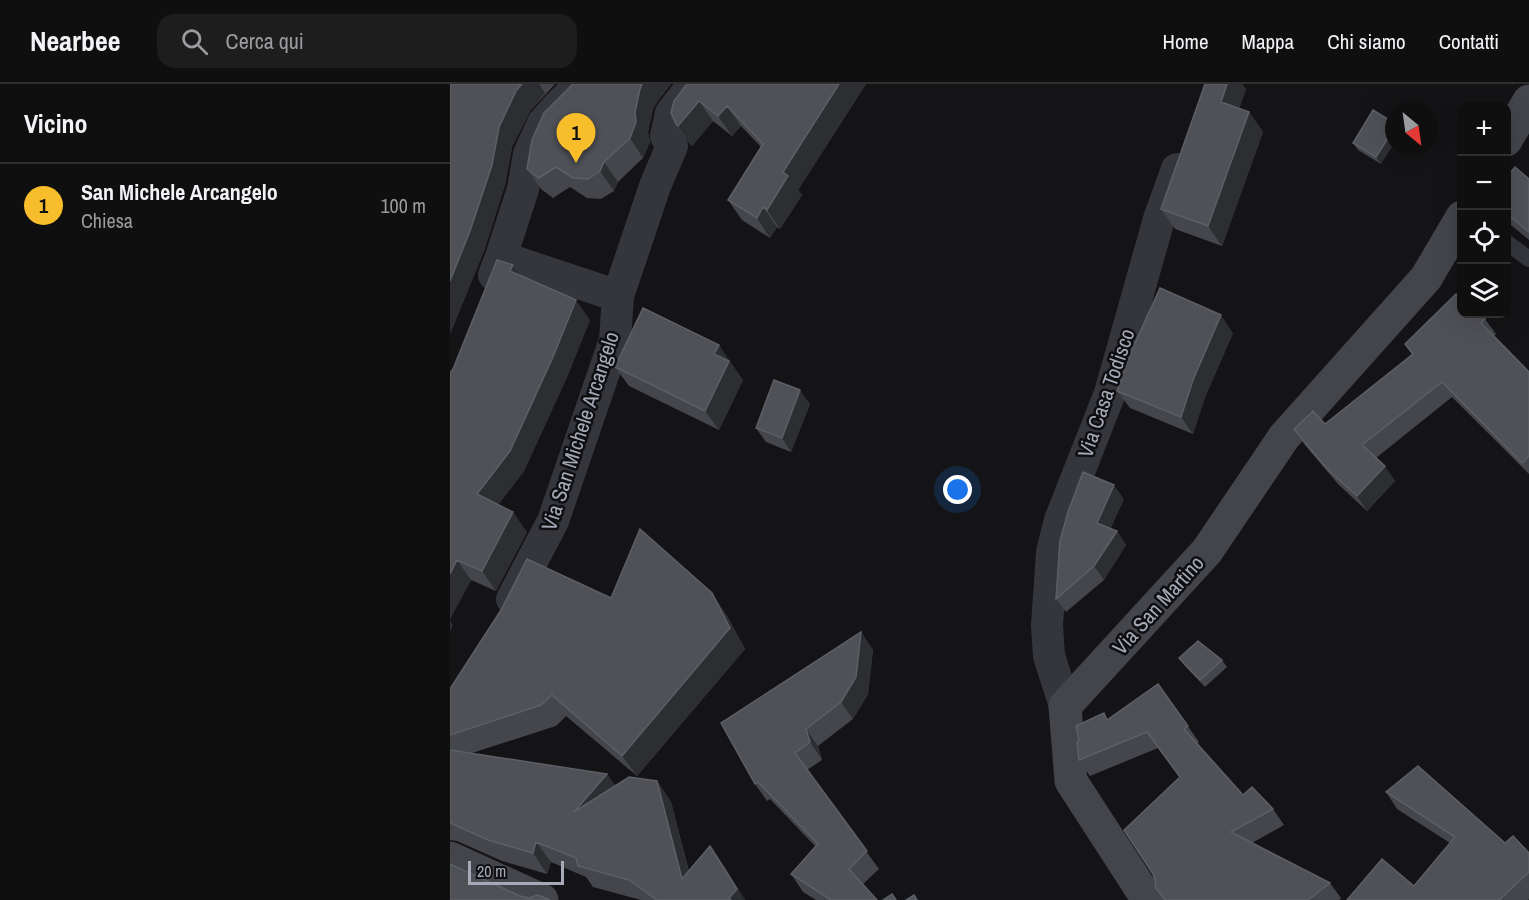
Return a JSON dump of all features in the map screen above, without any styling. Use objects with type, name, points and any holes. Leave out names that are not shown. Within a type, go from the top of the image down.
[{"type":"street","points":[[484,300],[523,189],[529,154],[543,123],[581,84]]},
{"type":"street","name":"Via San Michele Arcangelo","points":[[500,621],[553,521],[615,340],[618,296],[655,186],[672,146],[666,136],[671,113],[694,84]]},
{"type":"street","points":[[1511,132],[1529,101]]},
{"type":"street","name":"Via Casa Todisco","points":[[1065,706],[1049,656],[1047,625],[1052,552],[1060,520],[1110,393],[1159,219],[1186,140]]},
{"type":"street","name":"Via San Martino","points":[[1065,706],[1207,551],[1284,437],[1426,278],[1457,224]]},
{"type":"street","points":[[501,257],[618,296]]},
{"type":"street","points":[[1065,706],[1071,782],[1148,900]]},
{"type":"street","points":[[450,858],[542,900]]},
{"type":"lane","points":[[1511,246],[1529,259]]},
{"type":"building","points":[[450,84],[522,84],[516,91],[499,127],[492,165],[450,281]]},
{"type":"building","points":[[573,84],[642,84],[635,112],[636,122],[630,138],[604,162],[600,171],[588,179],[573,178],[556,167],[539,178],[527,169],[532,140],[544,113]]},
{"type":"building","points":[[687,84],[839,84],[783,172],[788,176],[767,210],[763,207],[757,218],[728,200],[763,144],[727,106],[718,116],[699,101],[678,126],[671,113],[674,101]]},
{"type":"building","points":[[1205,84],[1227,84],[1221,102],[1249,112],[1208,226],[1161,209]]},
{"type":"building","points":[[1373,110],[1385,117],[1385,143],[1376,157],[1353,143]]},
{"type":"building","points":[[1515,167],[1529,179],[1529,232],[1511,217],[1511,172]]},
{"type":"building","points":[[497,260],[513,265],[510,271],[576,300],[510,451],[477,494],[513,512],[482,571],[457,560],[450,574],[450,373]]},
{"type":"building","points":[[1160,288],[1221,315],[1193,380],[1181,417],[1117,391],[1131,352]]},
{"type":"building","points":[[1456,294],[1457,318],[1485,319],[1481,323],[1529,372],[1529,456],[1522,463],[1442,382],[1362,445],[1385,466],[1357,496],[1327,469],[1294,429],[1313,411],[1325,424],[1413,354],[1405,344]]},
{"type":"building","points":[[643,308],[719,345],[714,354],[729,361],[705,411],[615,367]]},
{"type":"building","points":[[774,380],[800,390],[782,438],[756,428]]},
{"type":"building","points":[[1083,472],[1114,485],[1097,523],[1117,531],[1094,566],[1056,599],[1060,541]]},
{"type":"building","points":[[640,529],[712,593],[730,628],[622,756],[552,695],[541,705],[450,735],[450,689],[501,610],[527,559],[611,598]]},
{"type":"building","points":[[861,632],[856,677],[841,702],[806,729],[810,742],[795,753],[867,851],[849,869],[877,900],[831,900],[791,874],[818,844],[758,782],[755,784],[721,723]]},
{"type":"building","points":[[1198,641],[1222,660],[1200,680],[1179,658]]},
{"type":"building","points":[[1158,684],[1188,726],[1184,729],[1243,795],[1252,787],[1273,809],[1231,832],[1330,883],[1308,900],[1165,900],[1155,887],[1153,874],[1124,830],[1180,777],[1147,732],[1079,760],[1076,726],[1104,713],[1107,720]]},
{"type":"building","points":[[450,750],[607,774],[574,812],[629,777],[657,781],[682,879],[710,846],[737,889],[729,898],[731,900],[657,900],[629,880],[578,866],[576,858],[536,842],[533,853],[488,840],[450,823]]},
{"type":"building","points":[[1418,766],[1505,843],[1513,836],[1529,853],[1529,872],[1499,900],[1347,900],[1382,859],[1414,886],[1455,837],[1386,792]]},
{"type":"building","points":[[450,864],[520,896],[529,898],[538,895],[550,900],[450,900]]},
{"type":"building","points":[[892,894],[896,900],[883,900]]},
{"type":"building","points":[[914,895],[917,900],[906,900]]},
{"type":"place","name":"San Michele Arcangelo","points":[[576,163]]}]
